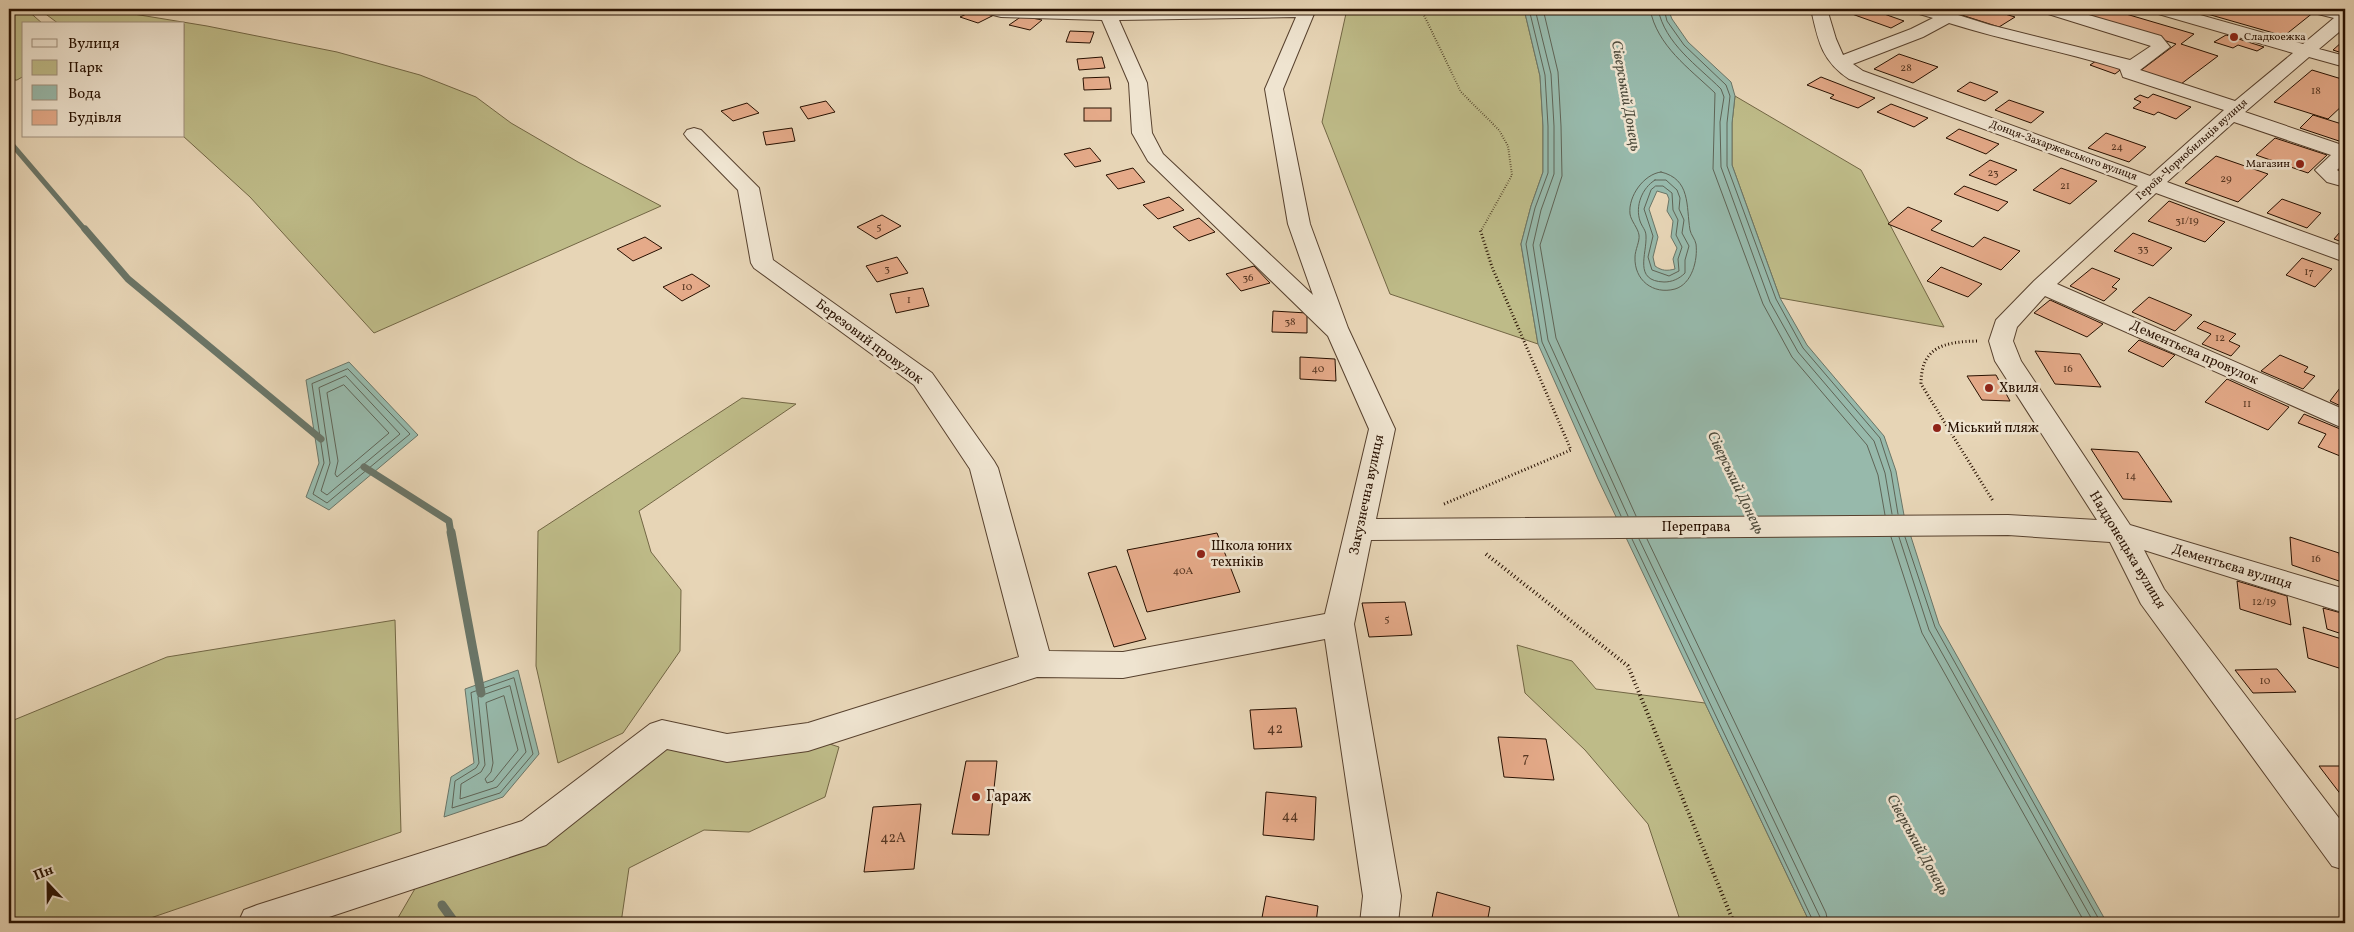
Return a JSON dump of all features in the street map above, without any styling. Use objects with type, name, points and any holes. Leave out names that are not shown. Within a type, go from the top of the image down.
[{"type":"street","points":[[991,9],[1001,12],[1307,10],[1274,89],[1299,224],[1339,333]]},
{"type":"street","points":[[1819,9],[1833,56],[1838,62],[1848,60],[1917,33],[1948,17]]},
{"type":"street","points":[[1922,9],[1985,29],[2098,56],[2133,67]]},
{"type":"street","points":[[2051,9],[2161,44],[2162,47],[2128,70],[2136,76],[2345,153],[2325,170],[2334,178],[2345,182]]},
{"type":"street","points":[[2161,9],[2345,62]]},
{"type":"street","points":[[2320,9],[2345,17]]},
{"type":"street","name":"Закузнечна вулиця","points":[[1108,12],[1138,83],[1142,133],[1155,157],[1339,333],[1382,429],[1338,624],[1382,896],[1379,923]]},
{"type":"street","name":"Героїв-Чорнобильців вулиця","points":[[2042,286],[2152,183],[2345,17]]},
{"type":"street","name":"Донця-Захаржевського вулиця","points":[[1838,62],[1856,75],[1874,82],[2345,255]]},
{"type":"street","name":"Березовий провулок","points":[[694,134],[748,188],[762,263],[923,379],[984,468],[1037,664]]},
{"type":"street","points":[[2001,340],[2005,325],[2042,286]]},
{"type":"street","name":"Дементьєва провулок","points":[[2042,286],[2345,420]]},
{"type":"street","name":"Наддонецька вулиця","points":[[2001,340],[2008,361],[2120,532],[2152,596],[2345,854]]},
{"type":"street","name":"Переправа","points":[[1360,530],[2008,525]]},
{"type":"street","name":"Дементьєва вулиця","points":[[2008,525],[2120,532],[2345,601]]},
{"type":"street","points":[[257,923],[533,834],[662,734],[727,748],[808,737],[1037,664],[1123,665],[1338,624]]},
{"type":"path","points":[[1421,9],[1461,92],[1499,130],[1508,146],[1512,176],[1480,229],[1492,266],[1571,450],[1439,506]]},
{"type":"path","points":[[2001,340],[1957,341],[1939,346],[1926,357],[1920,369],[1921,384],[2008,525]]},
{"type":"path","points":[[1482,553],[1491,556],[1628,666],[1734,923]]},
{"type":"green space","points":[[9,9],[26,9],[41,22],[22,22],[22,77],[17,80],[9,80]]},
{"type":"green space","points":[[39,9],[103,9],[183,22],[56,22]]},
{"type":"green space","points":[[1347,9],[1524,9],[1540,76],[1543,126],[1543,172],[1531,206],[1521,244],[1538,344],[1390,294],[1322,122]]},
{"type":"green space","points":[[185,22],[337,52],[420,75],[476,97],[511,123],[578,162],[661,206],[374,333],[250,197],[185,138]]},
{"type":"green space","points":[[1735,96],[1861,170],[1944,327],[1780,298],[1732,165],[1732,123]]},
{"type":"green space","points":[[742,398],[796,404],[639,511],[651,552],[681,590],[680,651],[623,733],[558,763],[536,666],[538,531]]},
{"type":"green space","points":[[395,620],[401,832],[136,923],[9,923],[9,722],[167,657]]},
{"type":"green space","points":[[1517,645],[1572,661],[1596,689],[1705,703],[1810,923],[1681,923],[1648,824],[1585,750],[1525,693]]},
{"type":"green space","points":[[662,734],[808,737],[839,747],[825,797],[749,832],[704,830],[629,868],[621,923],[395,923],[427,868],[533,834]]},
{"type":"water","name":"Сіверський Донець","points":[[1524,9],[1668,9],[1672,19],[1688,42],[1731,82],[1735,96],[1732,123],[1732,165],[1780,298],[1807,345],[1884,436],[1896,471],[1904,515],[1939,624],[2107,923],[1810,923],[1598,479],[1538,344],[1521,244],[1531,206],[1543,172],[1540,76]],"holes":[[[1657,191],[1667,194],[1669,199],[1667,211],[1673,221],[1671,237],[1677,248],[1673,259],[1675,269],[1667,270],[1655,266],[1653,257],[1658,237],[1649,209]]]},
{"type":"water","points":[[349,362],[418,435],[329,510],[306,497],[319,463],[306,380]]},
{"type":"water","points":[[518,670],[539,754],[503,797],[444,817],[451,777],[474,763],[465,689]]},
{"type":"building","points":[[977,9],[994,15],[978,23],[960,17]]},
{"type":"building","points":[[1838,9],[1870,9],[1904,21],[1891,28]]},
{"type":"building","points":[[1943,9],[1988,9],[2015,17],[1999,27]]},
{"type":"building","points":[[2062,9],[2109,9],[2194,34],[2181,44],[2218,56],[2181,84],[2140,71],[2176,44]]},
{"type":"building","points":[[2190,9],[2236,9],[2256,14],[2263,9],[2303,9],[2314,12],[2284,36]]},
{"type":"building","points":[[1022,16],[1042,20],[1030,30],[1009,25]]},
{"type":"building","points":[[1070,31],[1094,32],[1090,43],[1066,42]]},
{"type":"building","points":[[2226,35],[2264,47],[2257,51],[2238,45],[2233,48],[2214,42]]},
{"type":"building","points":[[2344,36],[2345,54],[2333,50],[2343,41],[2340,40]]},
{"type":"building","points":[[1899,54],[1938,67],[1913,83],[1874,69]]},
{"type":"building","points":[[1102,57],[1105,68],[1079,70],[1077,59]]},
{"type":"building","points":[[2099,59],[2124,67],[2115,74],[2090,65]]},
{"type":"building","points":[[2312,70],[2345,80],[2345,103],[2328,119],[2274,102]]},
{"type":"building","points":[[1109,77],[1111,89],[1084,90],[1083,78]]},
{"type":"building","points":[[1821,77],[1875,98],[1858,108],[1830,98],[1834,95],[1807,85]]},
{"type":"building","points":[[1970,82],[1998,92],[1985,101],[1957,91]]},
{"type":"building","points":[[2153,94],[2191,107],[2176,119],[2158,112],[2154,115],[2133,108],[2141,102],[2134,99],[2140,95],[2148,98]]},
{"type":"building","points":[[2009,100],[2044,112],[2031,123],[1995,110]]},
{"type":"building","points":[[826,101],[835,112],[808,119],[800,107]]},
{"type":"building","points":[[747,103],[759,113],[733,121],[721,111]]},
{"type":"building","points":[[1891,104],[1928,118],[1914,127],[1877,112]]},
{"type":"building","points":[[1084,108],[1111,108],[1111,121],[1084,121]]},
{"type":"building","points":[[2313,115],[2345,125],[2345,143],[2300,128]]},
{"type":"building","points":[[792,128],[795,141],[766,145],[763,132]]},
{"type":"building","points":[[1959,129],[1999,144],[1986,154],[1946,138]]},
{"type":"building","points":[[2106,133],[2146,147],[2129,162],[2088,148]]},
{"type":"building","name":"Магазин","points":[[2275,138],[2327,155],[2308,173],[2256,155]]},
{"type":"building","points":[[1090,148],[1101,161],[1075,167],[1064,154]]},
{"type":"building","points":[[2216,156],[2268,174],[2238,202],[2185,183]]},
{"type":"building","points":[[1990,160],[2017,170],[1996,185],[1969,175]]},
{"type":"building","points":[[1133,168],[1145,182],[1118,189],[1106,175]]},
{"type":"building","points":[[2061,168],[2097,181],[2070,204],[2033,190]]},
{"type":"building","points":[[1964,186],[2008,202],[1998,211],[1954,194]]},
{"type":"building","points":[[1169,197],[1184,210],[1158,219],[1143,205]]},
{"type":"building","points":[[2282,199],[2321,213],[2307,228],[2267,213]]},
{"type":"building","points":[[2169,201],[2225,222],[2205,242],[2148,221]]},
{"type":"building","points":[[1908,207],[1942,221],[1931,230],[1973,247],[1984,237],[2020,251],[2001,270],[1888,224]]},
{"type":"building","points":[[882,215],[901,226],[876,239],[857,227]]},
{"type":"building","points":[[1199,218],[1215,232],[1189,241],[1173,227]]},
{"type":"building","points":[[2345,226],[2345,243],[2334,239]]},
{"type":"building","points":[[2133,233],[2172,248],[2153,266],[2114,251]]},
{"type":"building","points":[[645,237],[662,248],[633,261],[617,249]]},
{"type":"building","points":[[897,257],[908,273],[877,282],[866,266]]},
{"type":"building","points":[[2302,258],[2332,269],[2315,287],[2286,275]]},
{"type":"building","points":[[1254,266],[1270,283],[1241,291],[1226,274]]},
{"type":"building","points":[[1941,267],[1982,284],[1968,297],[1927,281]]},
{"type":"building","points":[[2092,268],[2120,279],[2112,287],[2117,289],[2104,301],[2070,286]]},
{"type":"building","points":[[692,274],[710,286],[682,301],[663,287]]},
{"type":"building","points":[[923,288],[929,306],[896,313],[890,294]]},
{"type":"building","points":[[2149,297],[2192,315],[2175,331],[2132,312]]},
{"type":"building","points":[[2050,300],[2103,324],[2087,337],[2034,313]]},
{"type":"building","points":[[1273,311],[1307,313],[1307,333],[1272,332]]},
{"type":"building","points":[[2204,321],[2236,334],[2229,341],[2240,346],[2231,356],[2202,344],[2211,334],[2197,328]]},
{"type":"building","points":[[2139,340],[2175,355],[2163,367],[2128,351]]},
{"type":"building","points":[[2035,351],[2080,354],[2101,387],[2055,384]]},
{"type":"building","points":[[2280,355],[2308,367],[2304,372],[2315,376],[2303,389],[2261,371]]},
{"type":"building","points":[[1300,357],[1335,359],[1336,381],[1300,379]]},
{"type":"building","points":[[1996,375],[2010,401],[1982,400],[1967,376]]},
{"type":"building","points":[[2227,379],[2289,407],[2268,430],[2205,402]]},
{"type":"building","points":[[2343,384],[2345,385],[2345,408],[2330,401]]},
{"type":"building","points":[[2304,414],[2345,431],[2345,458],[2318,447],[2326,434],[2298,423]]},
{"type":"building","points":[[2091,449],[2138,452],[2172,502],[2123,499]]},
{"type":"building","points":[[1217,533],[1240,592],[1147,612],[1127,550]]},
{"type":"building","points":[[2290,537],[2339,553],[2342,582],[2292,565]]},
{"type":"building","points":[[1116,566],[1146,639],[1114,647],[1088,573]]},
{"type":"building","points":[[2237,581],[2287,596],[2291,625],[2240,609]]},
{"type":"building","points":[[1405,602],[1412,635],[1369,637],[1362,603]]},
{"type":"building","points":[[2323,608],[2345,614],[2345,635],[2327,629]]},
{"type":"building","points":[[2303,627],[2345,640],[2345,670],[2308,658]]},
{"type":"building","points":[[2277,669],[2296,692],[2253,693],[2235,670]]},
{"type":"building","points":[[1296,708],[1302,747],[1254,749],[1250,710]]},
{"type":"building","points":[[1498,737],[1546,739],[1554,780],[1504,777]]},
{"type":"building","name":"Гараж","points":[[966,761],[997,761],[989,835],[952,834]]},
{"type":"building","points":[[2319,766],[2345,766],[2345,800]]},
{"type":"building","points":[[1266,792],[1316,797],[1314,840],[1263,835]]},
{"type":"building","points":[[921,804],[914,869],[864,872],[873,807]]},
{"type":"building","points":[[1437,892],[1490,907],[1487,923],[1431,923]]},
{"type":"building","points":[[1266,896],[1318,906],[1316,923],[1261,923]]},
{"type":"waterway","points":[[9,141],[86,231]]},
{"type":"waterway","points":[[85,229],[128,279],[321,439]]},
{"type":"waterway","points":[[364,467],[449,521],[451,534]]},
{"type":"waterway","points":[[451,532],[481,693]]},
{"type":"waterway","points":[[442,905],[455,923]]},
{"type":"place","name":"Сладкоежка","points":[[2234,37]]},
{"type":"place","name":"Магазин","points":[[2300,164]]},
{"type":"place","name":"Хвиля","points":[[1989,388]]},
{"type":"place","name":"Міський пляж","points":[[1937,428]]},
{"type":"place","name":"Школа юних техніків","points":[[1201,554]]},
{"type":"place","name":"Гараж","points":[[976,797]]}]
